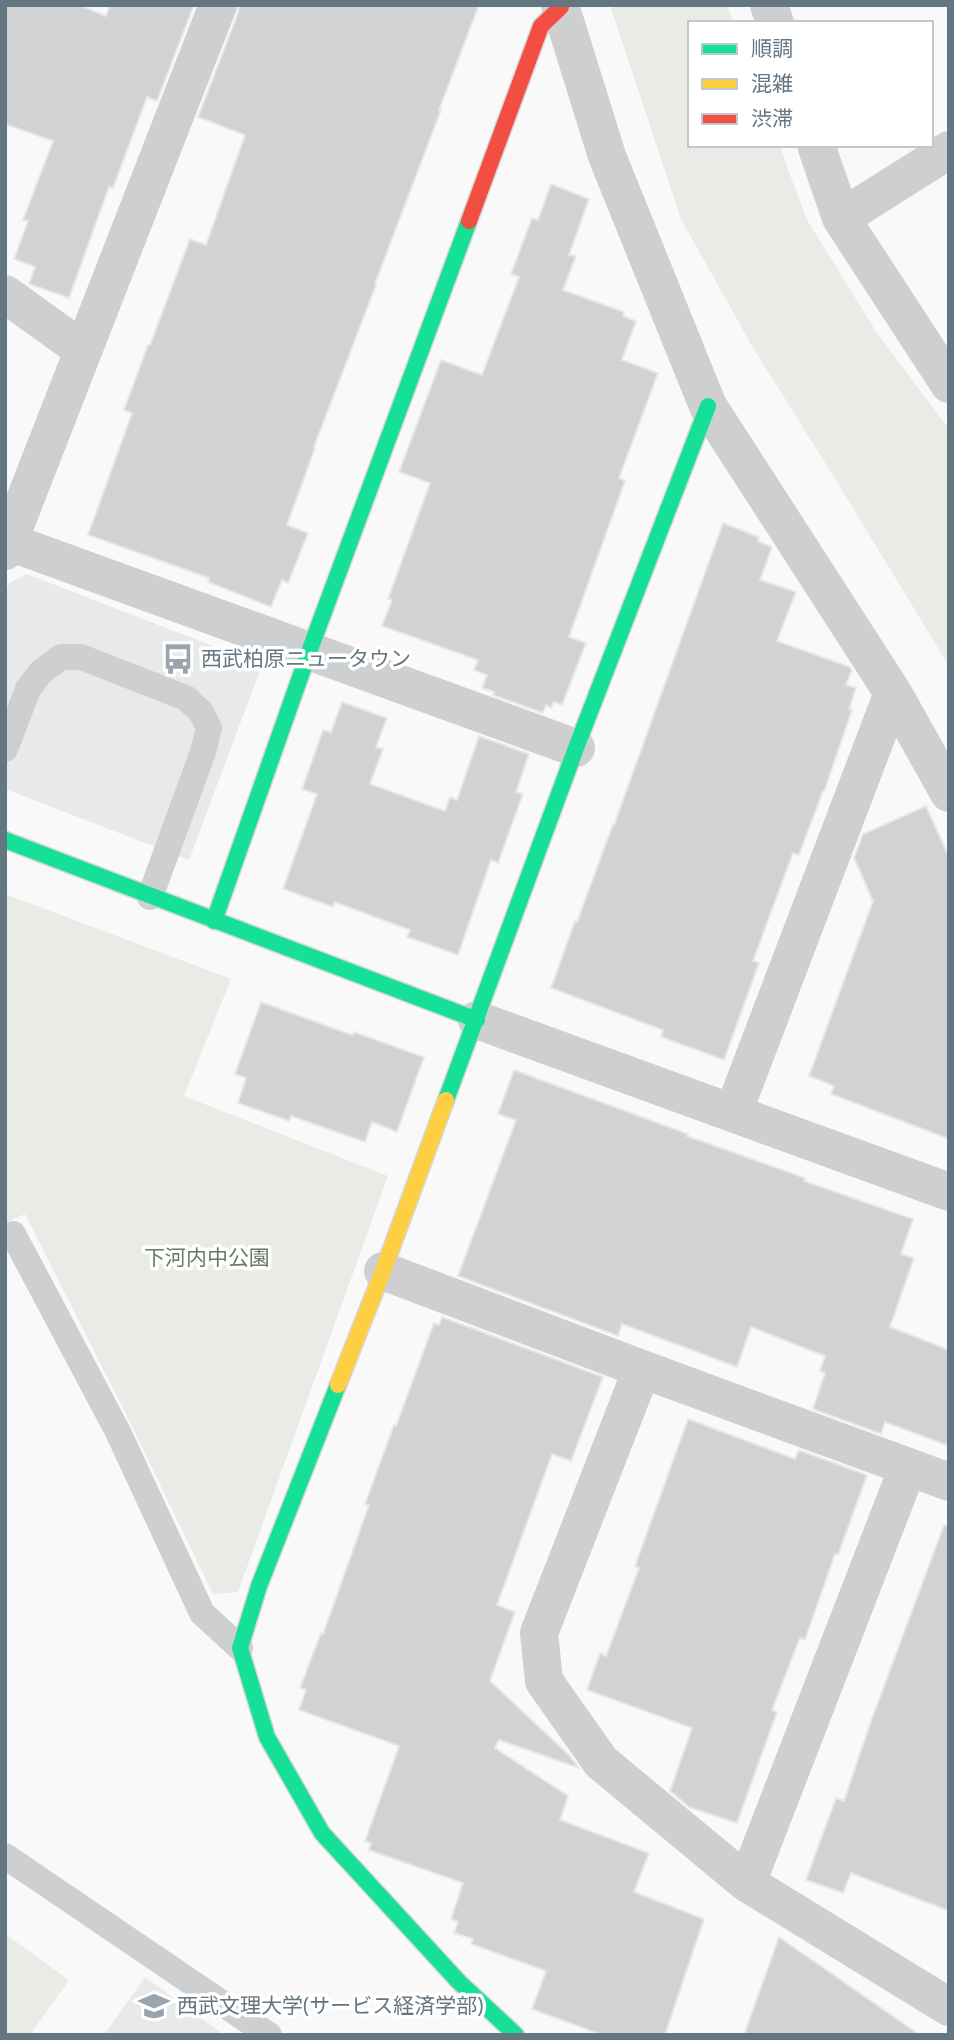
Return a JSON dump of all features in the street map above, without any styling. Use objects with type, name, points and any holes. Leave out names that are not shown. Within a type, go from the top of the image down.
[{"type":"street","points":[[218,5],[7,546],[576,748]]},
{"type":"street","points":[[214,921],[309,652],[541,26],[560,6],[607,156],[708,406],[893,694],[949,793]]},
{"type":"street","points":[[817,147],[841,218],[949,384]]},
{"type":"street","points":[[841,218],[949,150]]},
{"type":"street","points":[[5,294],[83,349]]},
{"type":"street","points":[[516,2035],[459,1982],[322,1833],[267,1737],[240,1648],[258,1586],[383,1270],[576,748],[708,406]]},
{"type":"street","points":[[733,1113],[893,694]]},
{"type":"street","points":[[5,840],[477,1020],[949,1192]]},
{"type":"street","points":[[383,1270],[949,1482]]},
{"type":"street","points":[[642,1369],[540,1633],[544,1681],[601,1762],[747,1883],[949,2007]]},
{"type":"street","points":[[747,1883],[908,1467]]},
{"type":"lane","points":[[5,749],[28,689],[41,672],[61,657],[81,657],[167,690],[186,698],[201,712],[209,728],[203,752],[150,897]]},
{"type":"lane","points":[[13,1234],[118,1432],[202,1613],[240,1648]]},
{"type":"lane","points":[[5,1856],[269,2035]]},
{"type":"shaded area","points":[[27,574],[262,665],[189,860],[5,789],[5,594],[9,583]]},
{"type":"shaded area","name":"西武文理大学(サービス経済学部)","points":[[145,1977],[224,2035],[104,2035]]},
{"type":"green space","points":[[610,5],[727,5],[733,21],[688,21],[688,147],[780,147],[807,220],[877,333],[949,429],[949,666],[752,346],[681,219]]},
{"type":"green space","name":"下河内中公園","points":[[5,894],[231,979],[184,1096],[388,1176],[238,1592],[213,1594],[25,1214],[5,1223]]},
{"type":"green space","points":[[5,1934],[69,1980],[30,2035],[5,2035]]},
{"type":"building","points":[[5,5],[79,5],[106,16],[110,5],[194,5],[157,101],[147,97],[113,188],[109,187],[69,298],[29,284],[35,267],[14,259],[28,221],[23,220],[53,141],[5,124]]},
{"type":"building","points":[[239,5],[479,5],[287,525],[308,533],[288,583],[282,580],[271,607],[208,582],[209,578],[88,535],[132,413],[124,410],[148,345],[190,239],[206,245],[245,135],[198,117]]},
{"type":"building","points":[[551,184],[589,199],[569,255],[576,256],[563,290],[624,312],[623,316],[636,321],[622,360],[658,373],[619,478],[625,481],[569,637],[586,643],[562,705],[554,702],[551,708],[546,705],[543,713],[493,695],[494,692],[482,688],[487,675],[474,670],[478,660],[382,626],[392,600],[388,599],[430,483],[399,472],[441,360],[482,375],[519,277],[511,274],[532,218],[538,220]]},
{"type":"building","points":[[723,523],[759,537],[758,541],[772,547],[760,580],[796,592],[777,641],[850,667],[852,670],[846,685],[856,688],[849,709],[852,710],[824,792],[799,855],[793,853],[753,961],[759,963],[724,1060],[661,1037],[663,1030],[551,988],[614,825]]},
{"type":"building","points":[[342,702],[387,718],[376,747],[383,749],[370,784],[445,811],[450,797],[457,800],[479,736],[529,754],[516,792],[523,794],[498,863],[491,860],[458,955],[407,937],[410,930],[335,902],[333,907],[283,889],[317,794],[302,789],[323,730],[331,732]]},
{"type":"building","points":[[926,806],[949,857],[949,1139],[831,1094],[834,1086],[809,1076],[873,901],[854,858],[863,834]]},
{"type":"building","points":[[261,1002],[352,1035],[354,1032],[424,1057],[397,1132],[372,1122],[365,1142],[291,1116],[289,1121],[238,1103],[246,1078],[235,1074]]},
{"type":"building","points":[[514,1070],[805,1178],[804,1181],[913,1219],[901,1254],[914,1258],[890,1327],[949,1350],[949,1446],[885,1422],[881,1434],[813,1409],[825,1373],[820,1371],[825,1356],[751,1327],[737,1367],[622,1324],[618,1336],[458,1276],[516,1120],[498,1114]]},
{"type":"building","points":[[442,1317],[603,1377],[571,1461],[552,1454],[497,1605],[515,1612],[490,1681],[569,1755],[579,1768],[499,1740],[495,1748],[568,1796],[560,1820],[649,1853],[634,1892],[704,1919],[665,2035],[602,2035],[532,2009],[546,1971],[471,1944],[473,1939],[454,1933],[458,1922],[451,1919],[463,1883],[369,1850],[371,1843],[365,1841],[399,1746],[299,1710],[306,1690],[300,1688],[321,1633],[323,1634],[369,1505],[365,1504],[434,1323],[439,1325]]},
{"type":"building","points":[[688,1419],[795,1459],[799,1450],[867,1475],[838,1555],[835,1554],[805,1640],[800,1638],[772,1710],[777,1712],[737,1823],[689,1807],[670,1791],[692,1728],[587,1690],[600,1653],[606,1656],[639,1568],[635,1566]]},
{"type":"building","points":[[944,1525],[949,1526],[949,1911],[851,1873],[843,1893],[806,1880],[836,1798],[844,1801]]},
{"type":"building","points":[[779,1937],[920,2035],[744,2035]]},
{"type":"traffic: fast","points":[[214,921],[309,652],[469,221]]},
{"type":"traffic: fast","points":[[446,1100],[576,748],[708,406]]},
{"type":"traffic: fast","points":[[5,840],[477,1020]]},
{"type":"traffic: fast","points":[[338,1385],[259,1586],[240,1648],[267,1737],[322,1833],[459,1982],[516,2035]]},
{"type":"traffic: slow","points":[[338,1385],[446,1100]]},
{"type":"traffic: jam","points":[[469,221],[541,26],[561,7]]},
{"type":"place","name":"西武柏原ニュータウン","points":[[178,659]]},
{"type":"place","name":"西武文理大学(サービス経済学部)","points":[[154,2006]]}]
